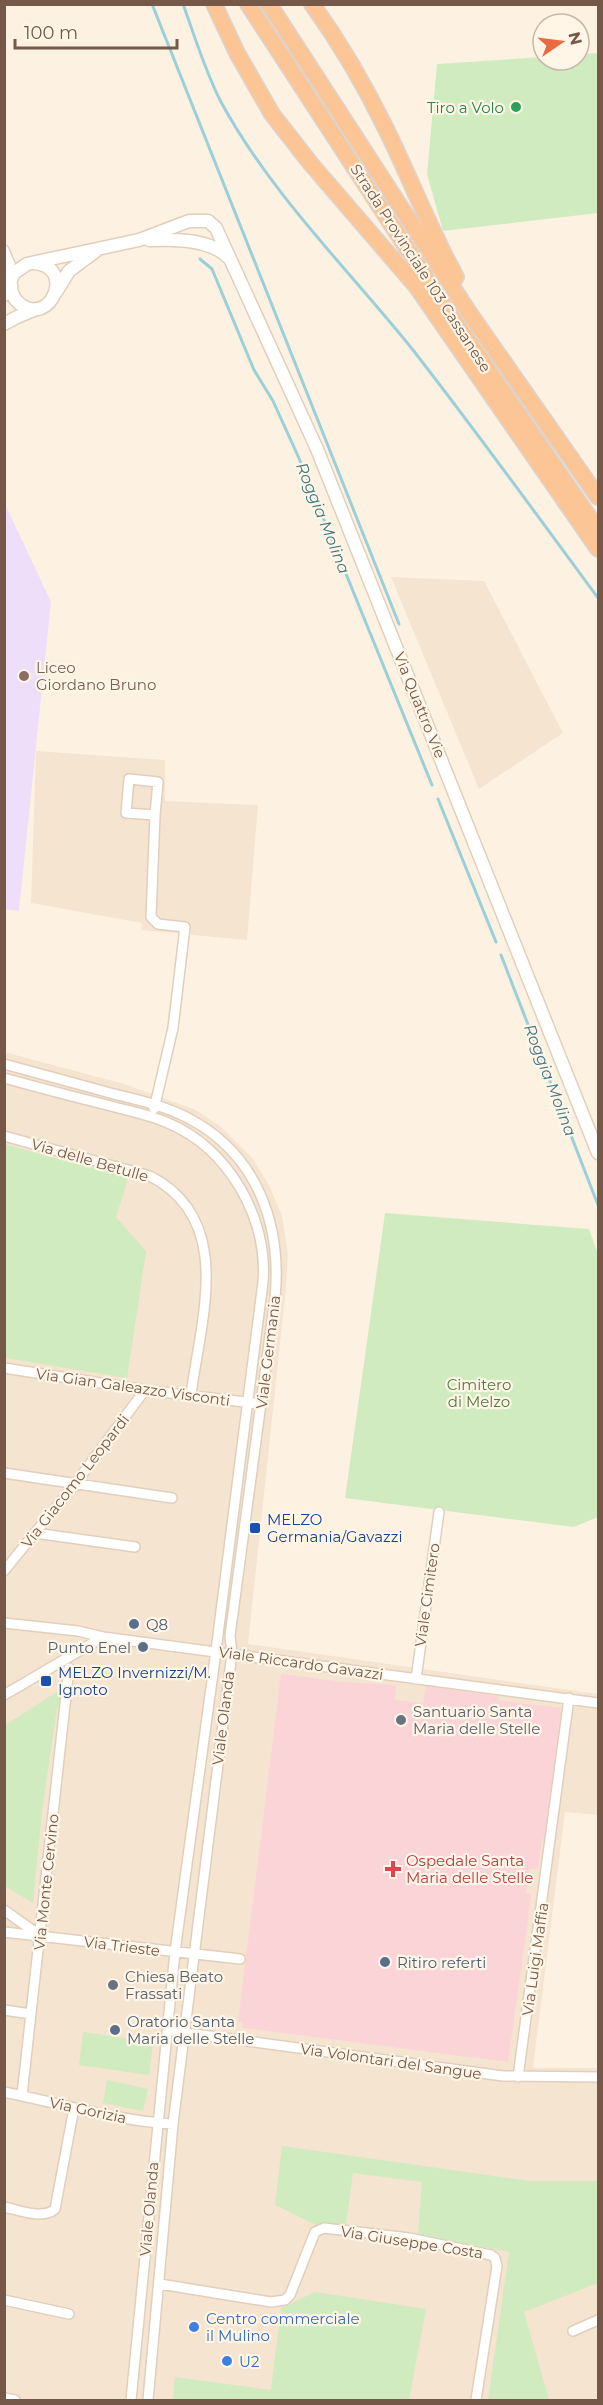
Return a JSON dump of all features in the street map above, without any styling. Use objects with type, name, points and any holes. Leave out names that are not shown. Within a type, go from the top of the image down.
[{"type":"highway","points":[[214,4],[237,53],[272,114],[317,172],[416,286],[598,549]]},
{"type":"highway","name":"Strada Provinciale 103 Cassanese","points":[[248,4],[453,319],[598,530]]},
{"type":"highway","name":"Strada Provinciale 103 Cassanese","points":[[269,4],[468,311],[598,496]]},
{"type":"highway","points":[[312,4],[359,75],[392,141],[422,210],[460,283],[598,496]]},
{"type":"street","name":"Via Quattro Vie","points":[[139,240],[189,221],[208,221],[216,228],[317,449],[598,1153]]},
{"type":"street","points":[[4,296],[16,271],[29,263],[139,240],[181,241],[209,245],[223,252],[232,261]]},
{"type":"street","points":[[4,324],[50,302],[72,267],[102,248]]},
{"type":"street","points":[[4,250],[10,268],[12,294],[19,303],[28,308],[41,308]]},
{"type":"street","points":[[29,263],[43,265],[51,271],[57,283],[55,294]]},
{"type":"street","points":[[152,1117],[173,1028],[185,927],[161,924],[152,920],[150,910],[158,782],[129,779],[126,813],[155,815]]},
{"type":"street","name":"Viale Germania","points":[[4,1064],[156,1105],[189,1118],[209,1131],[228,1148],[254,1181],[269,1216],[278,1271],[230,1636],[232,1653]]},
{"type":"street","name":"Viale Germania","points":[[4,1078],[152,1117],[179,1128],[211,1152],[235,1181],[255,1221],[264,1268],[216,1651]]},
{"type":"street","name":"Via delle Betulle","points":[[4,1137],[150,1176],[166,1186],[190,1213],[202,1237],[207,1266],[206,1290],[191,1395]]},
{"type":"street","name":"Via Gian Galeazzo Visconti","points":[[4,1368],[145,1390],[261,1404]]},
{"type":"street","name":"Via Giacomo Leopardi","points":[[4,1571],[75,1484],[145,1390]]},
{"type":"street","points":[[4,1473],[172,1498]]},
{"type":"street","name":"Viale Cimitero","points":[[416,1678],[439,1512]]},
{"type":"street","points":[[35,1533],[135,1547]]},
{"type":"street","name":"Viale Riccardo Gavazzi","points":[[4,1623],[78,1631],[104,1637],[598,1702]]},
{"type":"street","points":[[4,1695],[104,1637]]},
{"type":"street","name":"Viale Olanda","points":[[131,2400],[175,1952],[216,1651]]},
{"type":"street","name":"Viale Olanda","points":[[148,2400],[173,2124],[232,1653]]},
{"type":"street","name":"Via Monte Cervino","points":[[22,2095],[69,1668]]},
{"type":"street","name":"Via Luigi Maffia","points":[[518,2077],[569,1698]]},
{"type":"street","points":[[4,1910],[40,1936]]},
{"type":"street","name":"Via Trieste","points":[[4,1932],[240,1959]]},
{"type":"street","points":[[4,2010],[31,2014]]},
{"type":"street","points":[[168,2019],[171,2030],[184,2033]]},
{"type":"street","name":"Via Volontari del Sangue","points":[[184,2033],[518,2077],[598,2077]]},
{"type":"street","name":"Via Gorizia","points":[[4,2092],[74,2108],[173,2124]]},
{"type":"street","points":[[4,2207],[43,2214],[55,2209],[74,2108]]},
{"type":"street","name":"Via Giuseppe Costa","points":[[160,2284],[282,2302],[289,2296],[314,2233],[322,2228],[409,2238],[491,2254],[497,2266],[476,2400]]},
{"type":"street","points":[[4,2300],[69,2314]]},
{"type":"street","points":[[573,2331],[598,2320]]},
{"type":"street","points":[[4,2398],[15,2400]]},
{"type":"shaded area","name":"Liceo Giordano Bruno","points":[[5,504],[51,602],[19,911],[4,909]]},
{"type":"shaded area","points":[[391,577],[484,581],[563,733],[479,789]]},
{"type":"shaded area","points":[[36,751],[165,760],[165,801],[258,805],[247,940],[141,930],[142,923],[31,903]]},
{"type":"shaded area","points":[[4,1052],[124,1084],[196,1110],[220,1126],[253,1159],[269,1185],[282,1216],[288,1254],[286,1288],[248,1644],[598,1694],[598,1815],[565,1812],[533,2068],[598,2068],[598,2400],[5,2400]]},
{"type":"shaded area","name":"Ospedale Santa Maria delle Stelle","points":[[281,1674],[343,1682],[396,1685],[395,1700],[423,1703],[426,1686],[498,1696],[498,1700],[561,1708],[545,1839],[542,1839],[538,1869],[529,1869],[526,1893],[531,1894],[508,2062],[242,2028],[243,2022],[238,2022]]},
{"type":"green space","name":"Tiro a Volo","points":[[591,53],[598,53],[598,213],[443,231],[427,174],[437,64],[531,58],[531,72],[591,72]]},
{"type":"green space","points":[[4,1144],[128,1178],[116,1217],[146,1251],[127,1378],[5,1358]]},
{"type":"green space","name":"Cimitero di Melzo","points":[[385,1213],[589,1229],[598,1254],[598,1517],[574,1527],[345,1498]]},
{"type":"green space","points":[[58,1691],[66,1699],[65,1709],[57,1708],[42,1811],[33,1903],[5,1886],[4,1726]]},
{"type":"green space","points":[[83,2032],[153,2042],[149,2075],[79,2065]]},
{"type":"green space","points":[[107,2080],[148,2089],[143,2111],[103,2103]]},
{"type":"green space","points":[[282,2146],[530,2181],[598,2181],[598,2283],[524,2312],[549,2400],[488,2400],[509,2252],[418,2235],[422,2182],[353,2173],[345,2230],[318,2226],[275,2205]]},
{"type":"green space","points":[[315,2292],[426,2309],[409,2400],[173,2400],[175,2377],[271,2390],[281,2308]]},
{"type":"waterway","points":[[152,4],[399,624]]},
{"type":"waterway","points":[[183,4],[215,90],[241,136],[263,168],[311,230],[413,350],[598,598]]},
{"type":"waterway","name":"Roggia Molina","points":[[200,259],[212,269],[254,370],[273,401],[298,456],[432,785]]},
{"type":"waterway","name":"Roggia Molina","points":[[438,799],[496,942]]},
{"type":"waterway","name":"Roggia Molina","points":[[501,955],[598,1205]]},
{"type":"place","name":"Tiro a Volo","points":[[516,107]]},
{"type":"place","name":"Liceo Giordano Bruno","points":[[24,676]]},
{"type":"place","name":"MELZO Germania/Gavazzi","points":[[255,1528]]},
{"type":"place","name":"Q8","points":[[134,1624]]},
{"type":"place","name":"Punto Enel","points":[[143,1647]]},
{"type":"place","name":"MELZO Invernizzi/M. Ignoto","points":[[46,1681]]},
{"type":"place","name":"Santuario Santa Maria delle Stelle","points":[[401,1720]]},
{"type":"place","name":"Ospedale Santa Maria delle Stelle","points":[[393,1869]]},
{"type":"place","name":"Ritiro referti","points":[[385,1962]]},
{"type":"place","name":"Chiesa Beato Frassati","points":[[113,1985]]},
{"type":"place","name":"Oratorio Santa Maria delle Stelle","points":[[115,2030]]},
{"type":"place","name":"Centro commerciale il Mulino","points":[[194,2327]]},
{"type":"place","name":"U2","points":[[227,2361]]}]
